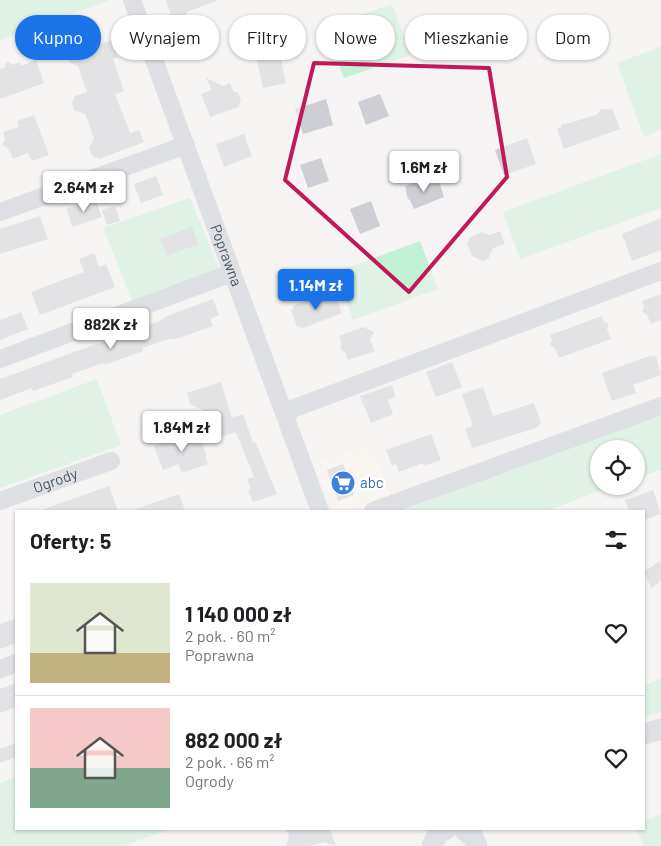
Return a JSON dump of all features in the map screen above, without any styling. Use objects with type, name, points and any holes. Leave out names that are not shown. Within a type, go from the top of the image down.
[{"type":"street","name":"Poprawna","points":[[132,0],[320,510]]},
{"type":"street","points":[[0,212],[186,145]]},
{"type":"street","points":[[284,412],[661,271]]},
{"type":"street","points":[[0,359],[232,273]]},
{"type":"street","points":[[376,510],[661,406]]},
{"type":"street","name":"Ogrody","points":[[0,501],[110,461]]},
{"type":"street","points":[[0,669],[15,663]]},
{"type":"street","points":[[645,734],[661,729]]},
{"type":"street","points":[[432,846],[438,833],[443,830]]},
{"type":"highlighted area","points":[[314,63],[489,68],[507,177],[409,292],[285,180]]},
{"type":"shaded area","points":[[372,444],[390,495],[347,510],[332,510],[316,464]]},
{"type":"green space","points":[[0,0],[110,0],[69,15],[15,15],[15,35],[0,40]]},
{"type":"green space","points":[[392,4],[405,39],[405,57],[344,78],[337,60],[395,60],[395,15],[361,15]]},
{"type":"green space","points":[[661,47],[661,130],[644,137],[617,63]]},
{"type":"green space","points":[[661,154],[661,208],[520,259],[503,212]]},
{"type":"green space","points":[[190,198],[220,270],[132,301],[103,228]]},
{"type":"green space","points":[[420,241],[438,289],[353,320],[336,272]]},
{"type":"green space","points":[[97,379],[121,445],[0,488],[0,415]]},
{"type":"green space","points":[[661,413],[661,470],[645,475],[645,440],[590,440],[590,495],[549,510],[404,510]]},
{"type":"green space","points":[[661,679],[661,712],[645,717],[645,686]]},
{"type":"green space","points":[[15,777],[15,830],[168,830],[123,846],[0,846],[0,783]]},
{"type":"green space","points":[[661,815],[661,846],[644,846],[637,830],[645,830],[645,821]]},
{"type":"building","points":[[166,0],[216,0],[187,12],[186,15],[171,15]]},
{"type":"building","points":[[111,40],[111,60],[113,60],[124,91],[115,94],[130,133],[139,130],[144,142],[99,159],[92,156],[89,148],[94,138],[85,114],[74,110],[72,103],[75,96],[87,92],[78,66],[69,62],[70,60],[101,60],[101,44]]},
{"type":"building","points":[[36,60],[44,83],[0,99],[0,69],[4,68],[7,61],[13,65],[20,62],[21,66]]},
{"type":"building","points":[[257,60],[281,60],[286,83],[263,88]]},
{"type":"building","points":[[206,78],[223,86],[230,83],[233,91],[238,93],[241,101],[238,107],[210,117],[201,94],[212,90]]},
{"type":"building","points":[[380,94],[389,116],[366,125],[358,102]]},
{"type":"building","points":[[326,99],[333,125],[303,134],[295,109]]},
{"type":"building","points":[[612,108],[620,129],[564,149],[557,129],[562,124],[598,114],[600,110]]},
{"type":"building","points":[[34,115],[49,155],[32,161],[28,153],[13,159],[8,148],[2,145],[5,139],[3,132],[19,127],[17,121]]},
{"type":"building","points":[[244,134],[252,156],[224,167],[216,144]]},
{"type":"building","points":[[527,138],[536,164],[504,175],[495,150]]},
{"type":"building","points":[[321,158],[329,181],[308,188],[300,165]]},
{"type":"building","points":[[156,176],[163,195],[141,203],[134,184]]},
{"type":"building","points":[[428,178],[431,184],[439,181],[444,197],[414,209],[408,199],[405,186]]},
{"type":"building","points":[[95,199],[102,217],[73,227],[66,209]]},
{"type":"building","points":[[371,201],[380,226],[360,234],[350,209]]},
{"type":"building","points":[[115,206],[120,221],[107,225],[102,210]]},
{"type":"building","points":[[40,216],[48,239],[0,254],[0,229]]},
{"type":"building","points":[[661,218],[661,250],[632,261],[622,234]]},
{"type":"building","points":[[192,227],[198,244],[167,256],[160,239]]},
{"type":"building","points":[[500,231],[505,244],[493,248],[488,259],[483,261],[472,256],[467,243],[470,237],[482,232],[489,235]]},
{"type":"building","points":[[94,253],[99,267],[106,264],[115,287],[40,315],[31,292],[84,272],[79,259]]},
{"type":"building","points":[[335,294],[342,313],[301,329],[300,326],[297,327],[291,310],[294,309],[293,306],[321,295],[323,299]]},
{"type":"building","points":[[661,294],[661,320],[651,324],[647,315],[642,312],[644,307],[642,301]]},
{"type":"building","points":[[213,299],[219,315],[210,319],[213,326],[173,340],[172,338],[142,348],[143,351],[72,374],[73,377],[33,391],[32,388],[0,400],[0,379],[157,322],[170,315]]},
{"type":"building","points":[[21,312],[28,329],[0,340],[0,320]]},
{"type":"building","points":[[602,316],[604,322],[609,324],[607,329],[611,339],[559,358],[555,348],[550,346],[552,340],[550,335]]},
{"type":"building","points":[[363,327],[374,332],[370,339],[375,351],[348,360],[345,352],[340,349],[342,344],[339,336]]},
{"type":"building","points":[[652,355],[653,357],[656,356],[661,375],[633,385],[636,393],[612,401],[602,373]]},
{"type":"building","points":[[452,362],[462,387],[436,397],[426,372]]},
{"type":"building","points":[[221,382],[232,418],[243,414],[253,443],[256,443],[277,494],[253,502],[248,491],[251,489],[247,479],[254,477],[237,435],[235,432],[213,440],[203,410],[190,404],[187,393]]},
{"type":"building","points":[[392,385],[396,397],[388,400],[393,414],[371,423],[360,396]]},
{"type":"building","points":[[483,387],[493,416],[534,403],[541,423],[536,428],[472,448],[465,429],[473,426],[462,394]]},
{"type":"building","points":[[198,432],[208,464],[182,473],[178,464],[163,470],[154,446],[183,435],[184,437]]},
{"type":"building","points":[[431,434],[441,460],[424,466],[423,463],[399,472],[396,464],[392,466],[386,450]]},
{"type":"building","points":[[343,464],[354,495],[338,501],[327,470]]},
{"type":"building","points":[[109,486],[118,510],[44,510]]},
{"type":"building","points":[[653,490],[661,514],[645,520],[645,510],[629,510],[625,500],[645,495],[645,493]]},
{"type":"building","points":[[179,494],[185,510],[136,510]]},
{"type":"building","points":[[661,561],[661,581],[651,588],[645,570]]},
{"type":"building","points":[[15,618],[15,643],[0,649],[0,624]]},
{"type":"building","points":[[15,683],[15,707],[0,713],[0,689]]},
{"type":"building","points":[[15,743],[15,757],[0,763],[0,749]]},
{"type":"building","points":[[286,830],[330,830],[336,846],[324,842],[309,846],[286,846],[289,837]]},
{"type":"place","name":"abc","points":[[343,483]]}]
